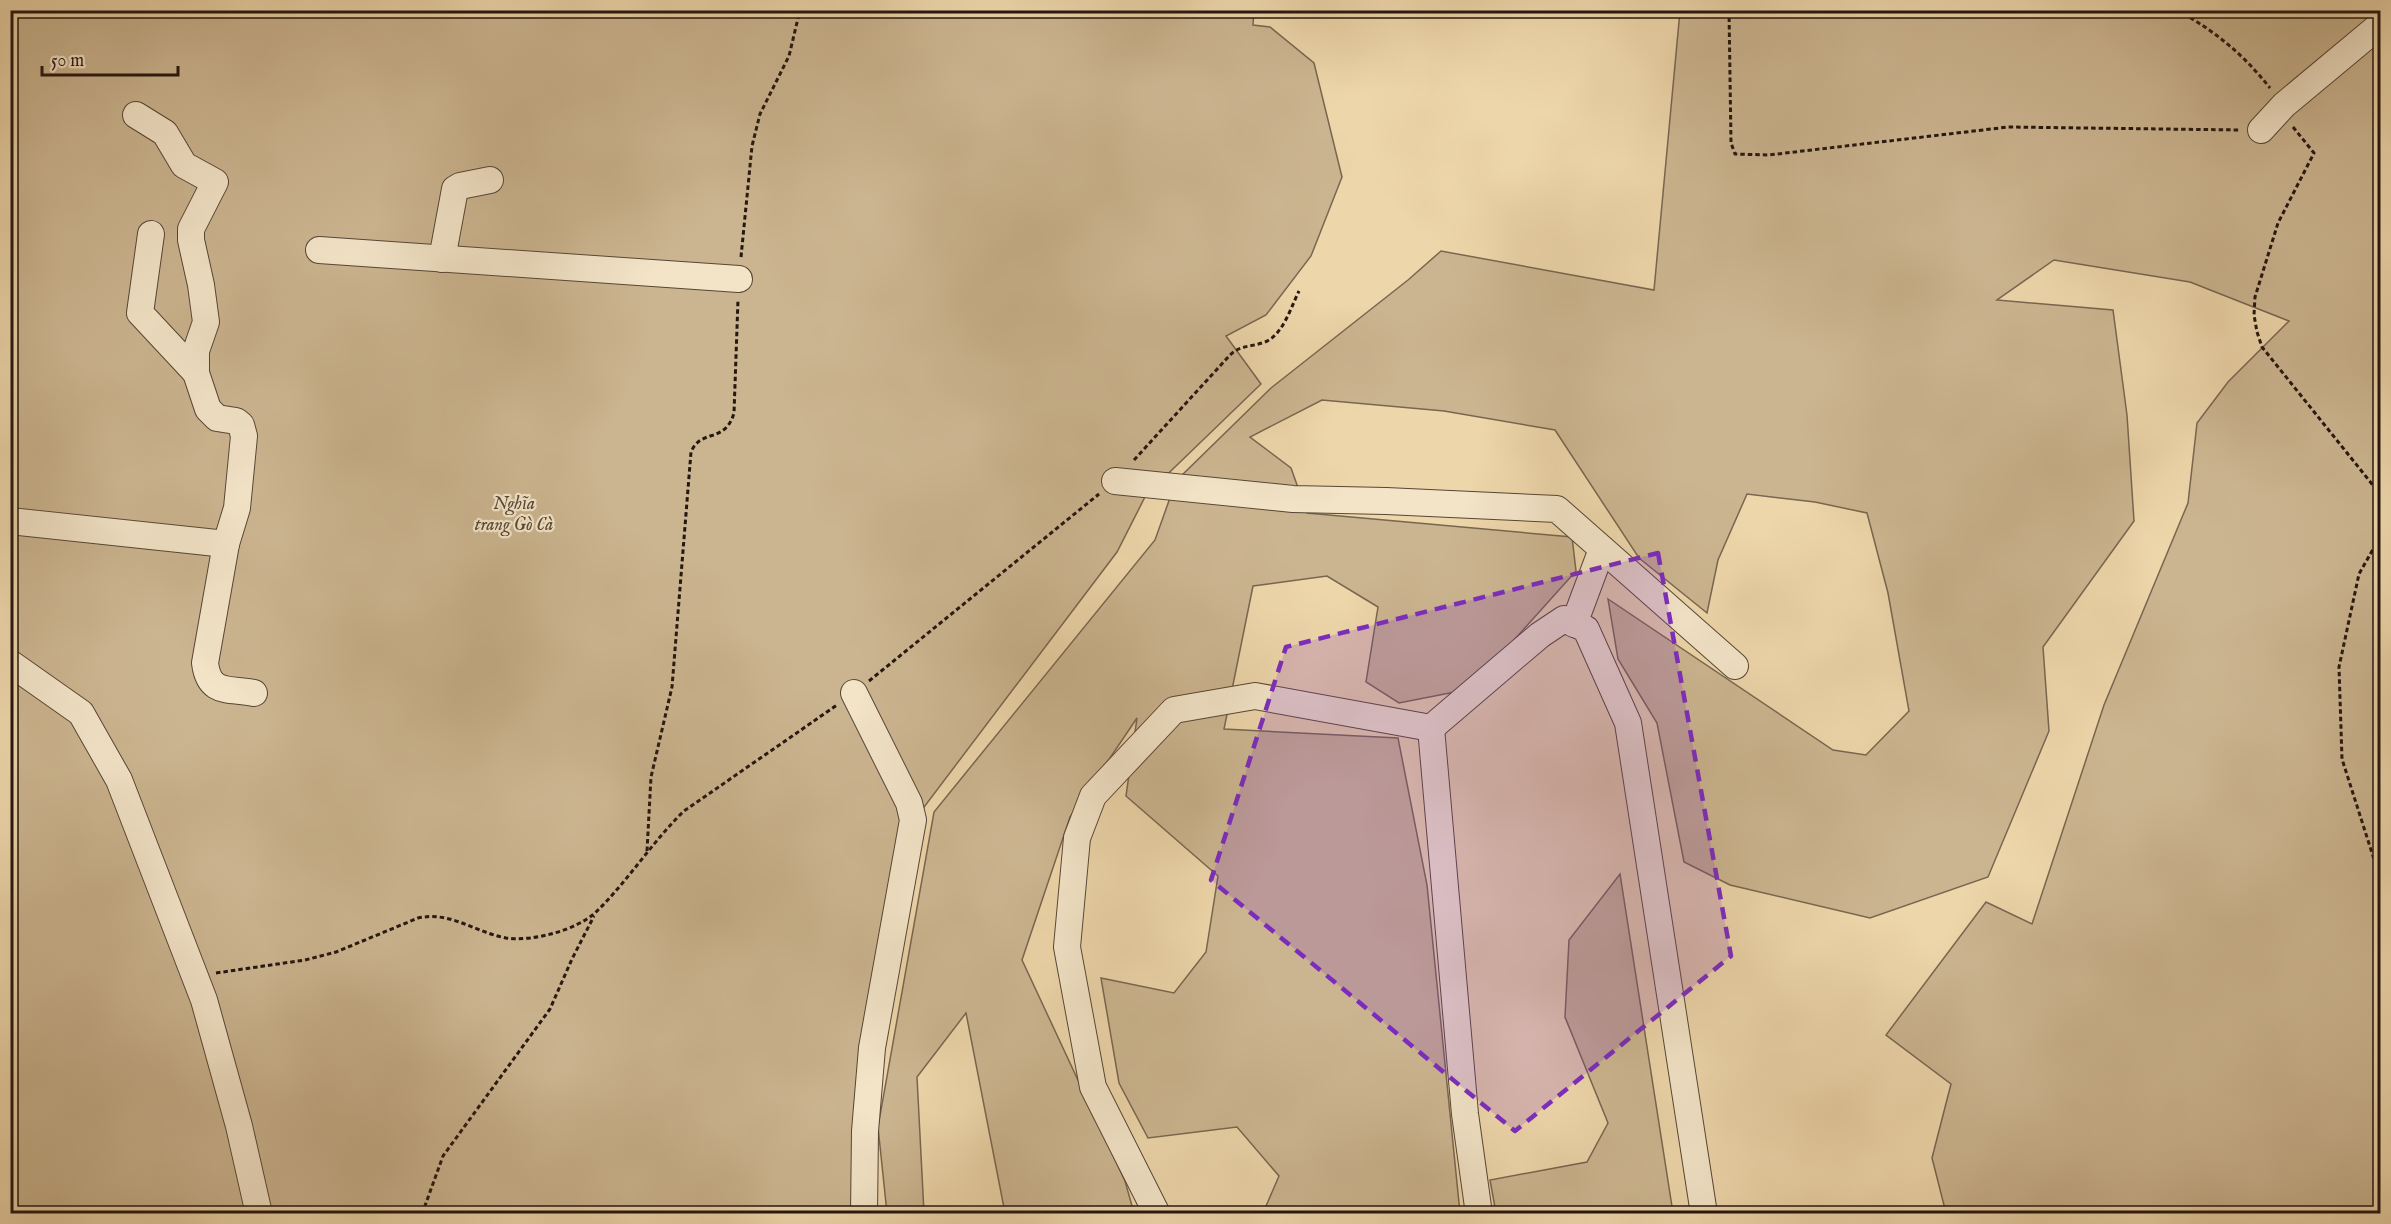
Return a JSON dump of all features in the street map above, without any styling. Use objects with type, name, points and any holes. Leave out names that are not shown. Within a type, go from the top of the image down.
[{"type":"street","points":[[2261,130],[2284,105],[2380,25]]},
{"type":"street","points":[[136,115],[165,133],[184,165],[215,182],[192,229],[191,240],[206,322],[196,351],[196,373],[208,409],[217,418],[236,421],[243,430],[237,508],[226,544],[206,649],[206,673],[210,682],[219,689],[254,693]]},
{"type":"street","points":[[442,259],[455,189],[490,180]]},
{"type":"street","points":[[151,234],[140,313],[196,373]]},
{"type":"street","points":[[319,250],[739,279]]},
{"type":"street","points":[[1115,481],[1293,500],[1386,501],[1557,509],[1735,666]]},
{"type":"street","points":[[10,521],[226,544]]},
{"type":"street","points":[[1574,624],[1602,549]]},
{"type":"street","points":[[1431,728],[1540,634],[1564,619],[1586,629],[1628,723],[1704,1214]]},
{"type":"street","points":[[12,667],[81,713],[119,780],[204,1000],[239,1126],[258,1214]]},
{"type":"street","points":[[854,693],[909,803],[913,820],[872,1048],[865,1131],[864,1214]]},
{"type":"street","points":[[1157,1214],[1093,1088],[1067,947],[1077,838],[1093,796],[1174,710],[1255,696],[1431,728]]},
{"type":"street","points":[[1431,728],[1465,1114],[1479,1214]]},
{"type":"path","points":[[647,853],[651,777],[672,687],[691,452],[694,445],[701,440],[724,431],[731,424],[734,413],[739,279],[752,146],[760,114],[789,56],[800,10]]},
{"type":"path","points":[[1729,10],[1731,143],[1735,154],[1769,155],[2008,127],[2261,130]]},
{"type":"path","points":[[2177,10],[2234,48],[2284,105],[2293,127],[2314,153],[2278,223],[2255,297],[2254,315],[2257,332],[2262,347],[2380,494]]},
{"type":"path","points":[[422,1214],[443,1156],[550,1009],[595,913],[664,831],[684,811],[854,693],[1115,481],[1237,348],[1266,342],[1275,337],[1299,291]]},
{"type":"path","points":[[2380,537],[2359,574],[2339,667],[2342,759],[2380,878]]},
{"type":"path","points":[[194,977],[305,960],[336,952],[418,918],[431,915],[446,916],[487,933],[508,938],[536,937],[565,930],[595,913]]},
{"type":"highlighted area","points":[[1658,553],[1731,956],[1515,1131],[1211,880],[1286,647]]},
{"type":"green space","name":"Nghĩa trang Gò Cà","points":[[1254,10],[1253,25],[1270,27],[1314,63],[1342,177],[1311,256],[1266,315],[1226,336],[1261,384],[1146,495],[1117,552],[918,815],[879,1040],[863,1213],[11,1213],[10,11]]},
{"type":"green space","points":[[1680,11],[2380,11],[2380,1213],[1946,1213],[1932,1158],[1951,1084],[1886,1035],[1986,902],[2032,924],[2104,705],[2188,503],[2197,423],[2228,382],[2289,321],[2190,282],[2054,260],[1997,300],[2113,310],[2127,415],[2134,521],[2043,647],[2049,731],[1988,877],[1870,918],[1730,885],[1684,862],[1657,723],[1618,659],[1608,599],[1833,750],[1866,755],[1909,711],[1888,593],[1867,513],[1815,502],[1747,494],[1718,560],[1707,613],[1639,558],[1555,430],[1444,411],[1322,400],[1250,437],[1291,468],[1307,513],[1572,537],[1576,571],[1470,689],[1399,703],[1366,682],[1378,607],[1327,576],[1253,586],[1224,729],[1398,738],[1427,885],[1460,1213],[1263,1213],[1279,1176],[1237,1127],[1148,1138],[1119,1083],[1101,978],[1174,993],[1206,952],[1218,876],[1126,796],[1137,718],[1070,817],[1022,960],[1125,1181],[1134,1213],[1005,1213],[966,1013],[917,1077],[924,1213],[887,1213],[878,1127],[934,812],[1155,540],[1176,481],[1271,388],[1408,280],[1441,251],[1654,290]]},
{"type":"green space","points":[[1620,874],[1673,1213],[1496,1213],[1490,1180],[1587,1162],[1608,1123],[1565,1017],[1569,940]]}]
